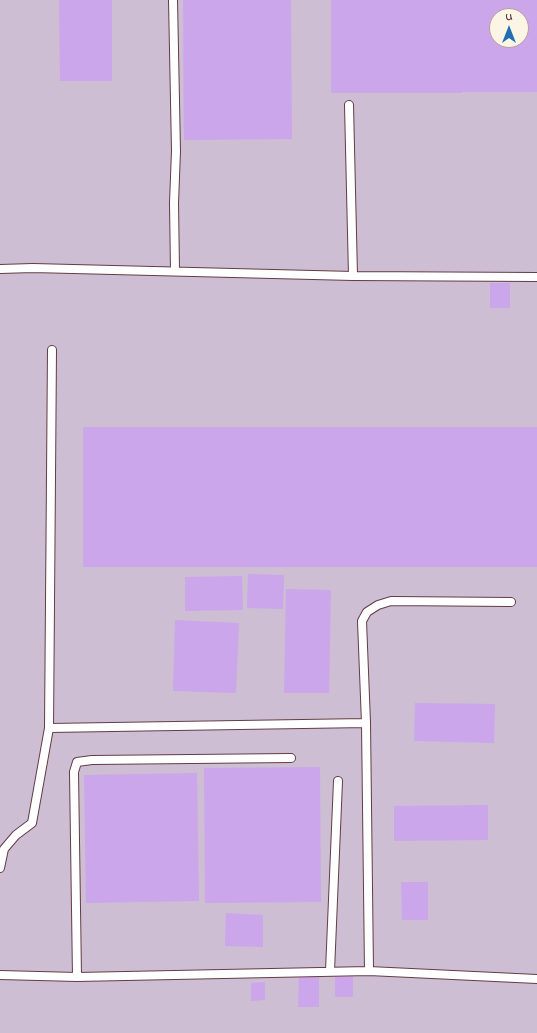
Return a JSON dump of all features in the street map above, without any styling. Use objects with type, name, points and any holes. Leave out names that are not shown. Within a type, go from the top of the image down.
[{"type":"lane","points":[[173,0],[176,151],[174,203],[175,271]]},
{"type":"lane","points":[[349,106],[353,276]]},
{"type":"lane","points":[[0,269],[33,268],[353,276],[537,277]]},
{"type":"lane","points":[[0,868],[4,850],[16,835],[32,823],[49,728],[52,350]]},
{"type":"lane","points":[[369,971],[366,723],[362,621],[367,612],[378,605],[391,601],[510,602]]},
{"type":"lane","points":[[49,728],[366,723]]},
{"type":"lane","points":[[77,977],[74,772],[77,762],[92,760],[291,758]]},
{"type":"lane","points":[[330,971],[338,781]]},
{"type":"lane","points":[[0,975],[77,977],[369,971],[537,979]]},
{"type":"shaded area","points":[[0,0],[537,0],[537,1033],[0,1033]]},
{"type":"building","points":[[59,0],[112,0],[112,81],[60,81]]},
{"type":"building","points":[[183,0],[291,0],[292,139],[184,140]]},
{"type":"building","points":[[331,0],[537,0],[537,92],[331,93]]},
{"type":"building","points":[[490,283],[510,283],[510,308],[490,308]]},
{"type":"building","points":[[83,427],[537,427],[537,567],[83,567]]},
{"type":"building","points":[[248,574],[284,575],[283,609],[247,608]]},
{"type":"building","points":[[242,576],[243,610],[185,611],[185,577]]},
{"type":"building","points":[[286,589],[331,590],[329,693],[284,693]]},
{"type":"building","points":[[175,620],[239,623],[236,693],[173,691]]},
{"type":"building","points":[[415,703],[495,704],[494,743],[414,741]]},
{"type":"building","points":[[320,767],[321,902],[205,903],[204,768]]},
{"type":"building","points":[[197,773],[199,901],[86,903],[84,775]]},
{"type":"building","points":[[488,805],[488,840],[394,841],[394,806]]},
{"type":"building","points":[[401,882],[428,882],[428,920],[402,920]]},
{"type":"building","points":[[226,913],[263,915],[263,947],[225,946]]},
{"type":"building","points":[[299,974],[319,974],[319,1007],[298,1007]]},
{"type":"building","points":[[353,976],[353,997],[335,997],[335,977]]},
{"type":"building","points":[[265,982],[265,1000],[251,1001],[251,983]]}]
